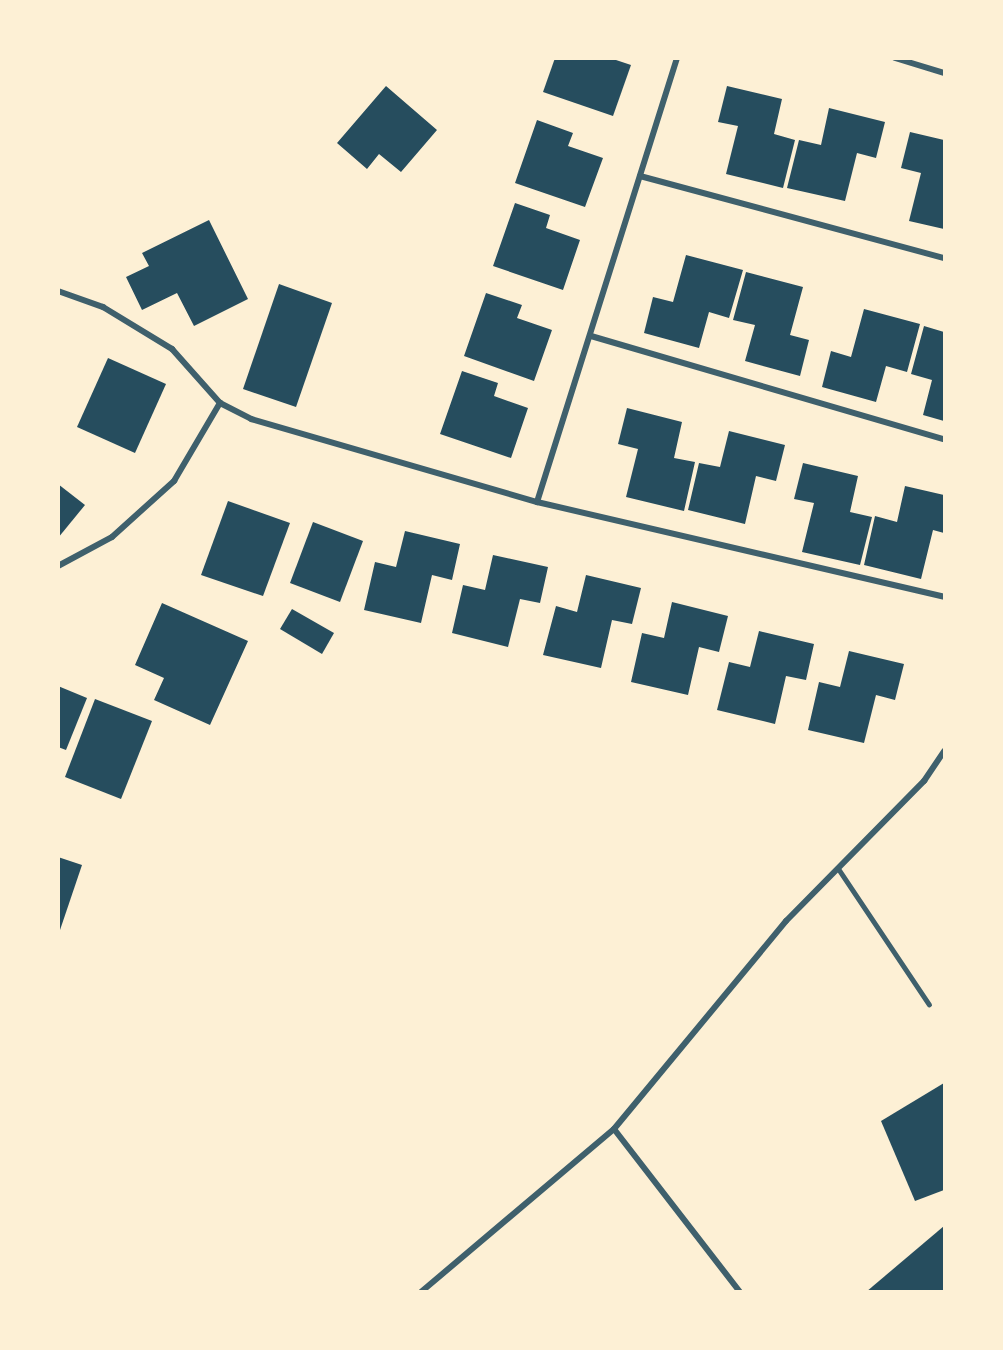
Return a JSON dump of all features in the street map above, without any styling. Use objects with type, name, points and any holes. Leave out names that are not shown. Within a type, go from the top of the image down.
[{"type":"street","points":[[537,502],[677,58]]},
{"type":"street","points":[[895,58],[945,73]]},
{"type":"street","points":[[640,176],[945,258]]},
{"type":"street","points":[[58,291],[103,307],[172,349],[220,403],[251,418],[537,502],[945,597]]},
{"type":"street","points":[[591,336],[945,439]]},
{"type":"street","points":[[58,566],[112,537],[174,481],[220,403]]},
{"type":"street","points":[[421,1292],[614,1129],[786,921],[924,781],[945,751]]},
{"type":"street","points":[[614,1129],[740,1292]]},
{"type":"lane","points":[[838,868],[929,1004]]},
{"type":"building","points":[[555,58],[610,58],[631,65],[613,116],[543,92]]},
{"type":"building","points":[[386,86],[437,130],[401,172],[379,154],[367,169],[337,143]]},
{"type":"building","points":[[727,86],[782,99],[774,134],[795,140],[783,188],[726,174],[738,126],[718,122]]},
{"type":"building","points":[[829,108],[885,122],[876,158],[857,153],[845,201],[787,188],[799,140],[821,145]]},
{"type":"building","points":[[537,120],[573,133],[568,146],[603,158],[585,207],[515,183]]},
{"type":"building","points":[[910,132],[944,140],[944,229],[909,221],[921,173],[901,168]]},
{"type":"building","points":[[515,203],[550,215],[546,228],[580,240],[563,290],[493,266]]},
{"type":"building","points":[[209,220],[248,299],[194,326],[177,293],[142,310],[126,277],[149,266],[142,253]]},
{"type":"building","points":[[686,255],[743,270],[729,318],[709,312],[699,348],[644,333],[653,297],[673,302]]},
{"type":"building","points":[[746,272],[803,287],[790,335],[809,340],[800,376],[745,361],[755,325],[733,320]]},
{"type":"building","points":[[279,284],[332,303],[296,407],[243,389]]},
{"type":"building","points":[[486,293],[522,305],[517,318],[552,330],[534,381],[464,356]]},
{"type":"building","points":[[864,309],[920,324],[907,372],[886,366],[876,402],[822,387],[831,351],[851,357]]},
{"type":"building","points":[[924,326],[944,332],[944,421],[923,415],[932,380],[911,374]]},
{"type":"building","points":[[108,358],[166,384],[135,453],[77,427]]},
{"type":"building","points":[[462,371],[498,383],[494,396],[528,408],[511,458],[440,434]]},
{"type":"building","points":[[627,408],[682,422],[674,458],[695,462],[684,511],[626,497],[638,449],[618,444]]},
{"type":"building","points":[[729,431],[785,445],[776,481],[756,476],[745,524],[688,510],[699,463],[720,467]]},
{"type":"building","points":[[803,463],[858,476],[850,512],[872,517],[860,565],[802,552],[814,503],[794,499]]},
{"type":"building","points":[[58,484],[85,505],[58,538]]},
{"type":"building","points":[[905,486],[944,495],[944,533],[933,530],[921,579],[864,565],[875,516],[897,522]]},
{"type":"building","points":[[228,501],[290,523],[263,596],[201,575]]},
{"type":"building","points":[[313,522],[363,541],[340,602],[290,583]]},
{"type":"building","points":[[405,531],[460,544],[452,580],[432,575],[421,623],[364,610],[375,562],[396,567]]},
{"type":"building","points":[[493,555],[548,567],[540,603],[520,599],[508,647],[452,633],[463,585],[485,590]]},
{"type":"building","points":[[586,575],[641,588],[632,624],[612,620],[601,668],[543,655],[556,606],[577,612]]},
{"type":"building","points":[[672,602],[728,616],[719,652],[699,647],[688,695],[631,682],[642,633],[664,638]]},
{"type":"building","points":[[162,603],[248,641],[210,725],[154,700],[164,678],[135,665]]},
{"type":"building","points":[[292,609],[334,633],[322,654],[280,629]]},
{"type":"building","points":[[759,631],[814,644],[806,680],[786,676],[775,724],[717,710],[729,662],[750,667]]},
{"type":"building","points":[[849,651],[904,664],[895,700],[876,695],[864,743],[808,730],[819,682],[840,687]]},
{"type":"building","points":[[58,686],[87,698],[66,750],[58,747]]},
{"type":"building","points":[[95,699],[152,721],[121,799],[65,777]]},
{"type":"building","points":[[58,857],[82,865],[59,933],[58,933]]},
{"type":"building","points":[[944,1083],[944,1190],[915,1201],[881,1121]]},
{"type":"building","points":[[944,1226],[944,1292],[866,1292]]}]
